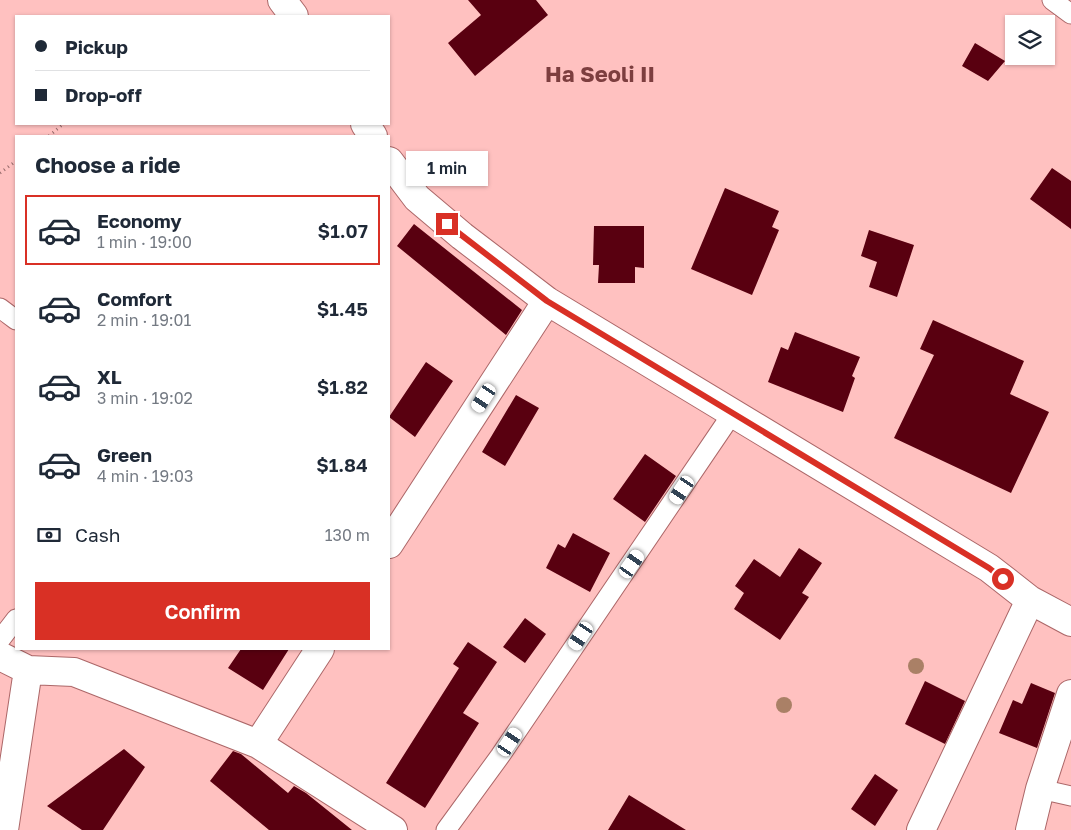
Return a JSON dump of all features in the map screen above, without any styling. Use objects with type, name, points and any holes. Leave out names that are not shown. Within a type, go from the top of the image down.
[{"type":"street","points":[[282,0],[293,15]]},
{"type":"street","points":[[390,162],[417,198],[462,236],[547,301],[989,568],[1030,600],[1071,622]]},
{"type":"street","points":[[390,542],[547,301]]},
{"type":"street","points":[[921,830],[1030,600]]},
{"type":"street","points":[[258,744],[319,650]]},
{"type":"street","points":[[0,656],[28,670],[74,672],[258,744],[393,830]]},
{"type":"street","points":[[4,830],[28,670]]},
{"type":"street","points":[[1030,830],[1040,788],[1071,694]]},
{"type":"lane","points":[[1052,0],[1071,14]]},
{"type":"lane","points":[[0,308],[15,319]]},
{"type":"lane","points":[[446,830],[500,756],[732,414]]},
{"type":"lane","points":[[0,640],[15,619]]},
{"type":"lane","points":[[1040,788],[1071,796]]},
{"type":"path","points":[[50,135],[63,125]]},
{"type":"path","points":[[0,173],[15,162]]},
{"type":"building","points":[[468,0],[536,0],[548,15],[475,76],[448,43],[481,15]]},
{"type":"building","points":[[975,43],[1005,61],[988,81],[962,66]]},
{"type":"building","points":[[1052,168],[1071,181],[1071,229],[1030,199]]},
{"type":"building","points":[[725,188],[779,211],[772,227],[779,230],[752,295],[691,269]]},
{"type":"building","points":[[414,224],[522,310],[506,335],[397,246]]},
{"type":"building","points":[[594,226],[644,226],[644,268],[635,267],[635,283],[598,283],[599,265],[593,265]]},
{"type":"building","points":[[869,230],[914,245],[897,297],[869,287],[877,262],[861,256]]},
{"type":"building","points":[[933,320],[1024,361],[1010,394],[1049,412],[1011,493],[894,438],[934,355],[920,349]]},
{"type":"building","points":[[795,332],[860,357],[852,376],[855,378],[843,412],[768,382],[781,347],[788,350]]},
{"type":"building","points":[[426,362],[453,381],[415,437],[390,418]]},
{"type":"building","points":[[516,395],[539,408],[505,466],[482,452]]},
{"type":"building","points":[[645,454],[676,476],[645,522],[613,499]]},
{"type":"building","points":[[573,533],[610,553],[590,592],[546,568],[558,544],[565,548]]},
{"type":"building","points":[[799,548],[822,563],[802,593],[809,597],[780,640],[734,609],[744,593],[735,586],[754,559],[780,577]]},
{"type":"building","points":[[525,618],[546,634],[525,663],[503,647]]},
{"type":"building","points":[[468,642],[497,662],[463,713],[479,723],[425,808],[386,783],[459,668],[453,664]]},
{"type":"building","points":[[240,650],[288,650],[263,690],[228,668]]},
{"type":"building","points":[[925,681],[965,701],[945,744],[905,724]]},
{"type":"building","points":[[1031,683],[1055,693],[1037,748],[999,733],[1013,700],[1022,704]]},
{"type":"building","points":[[124,749],[145,767],[103,830],[82,830],[47,806]]},
{"type":"building","points":[[233,751],[241,754],[288,793],[294,786],[306,793],[352,830],[269,830],[210,781]]},
{"type":"building","points":[[875,774],[898,790],[875,826],[851,809]]},
{"type":"building","points":[[629,795],[686,830],[608,830]]},
{"type":"district","name":"Ha Seoli II","points":[[600,74]]},
{"type":"route","points":[[447,224],[547,301],[989,568],[1003,579]]}]
